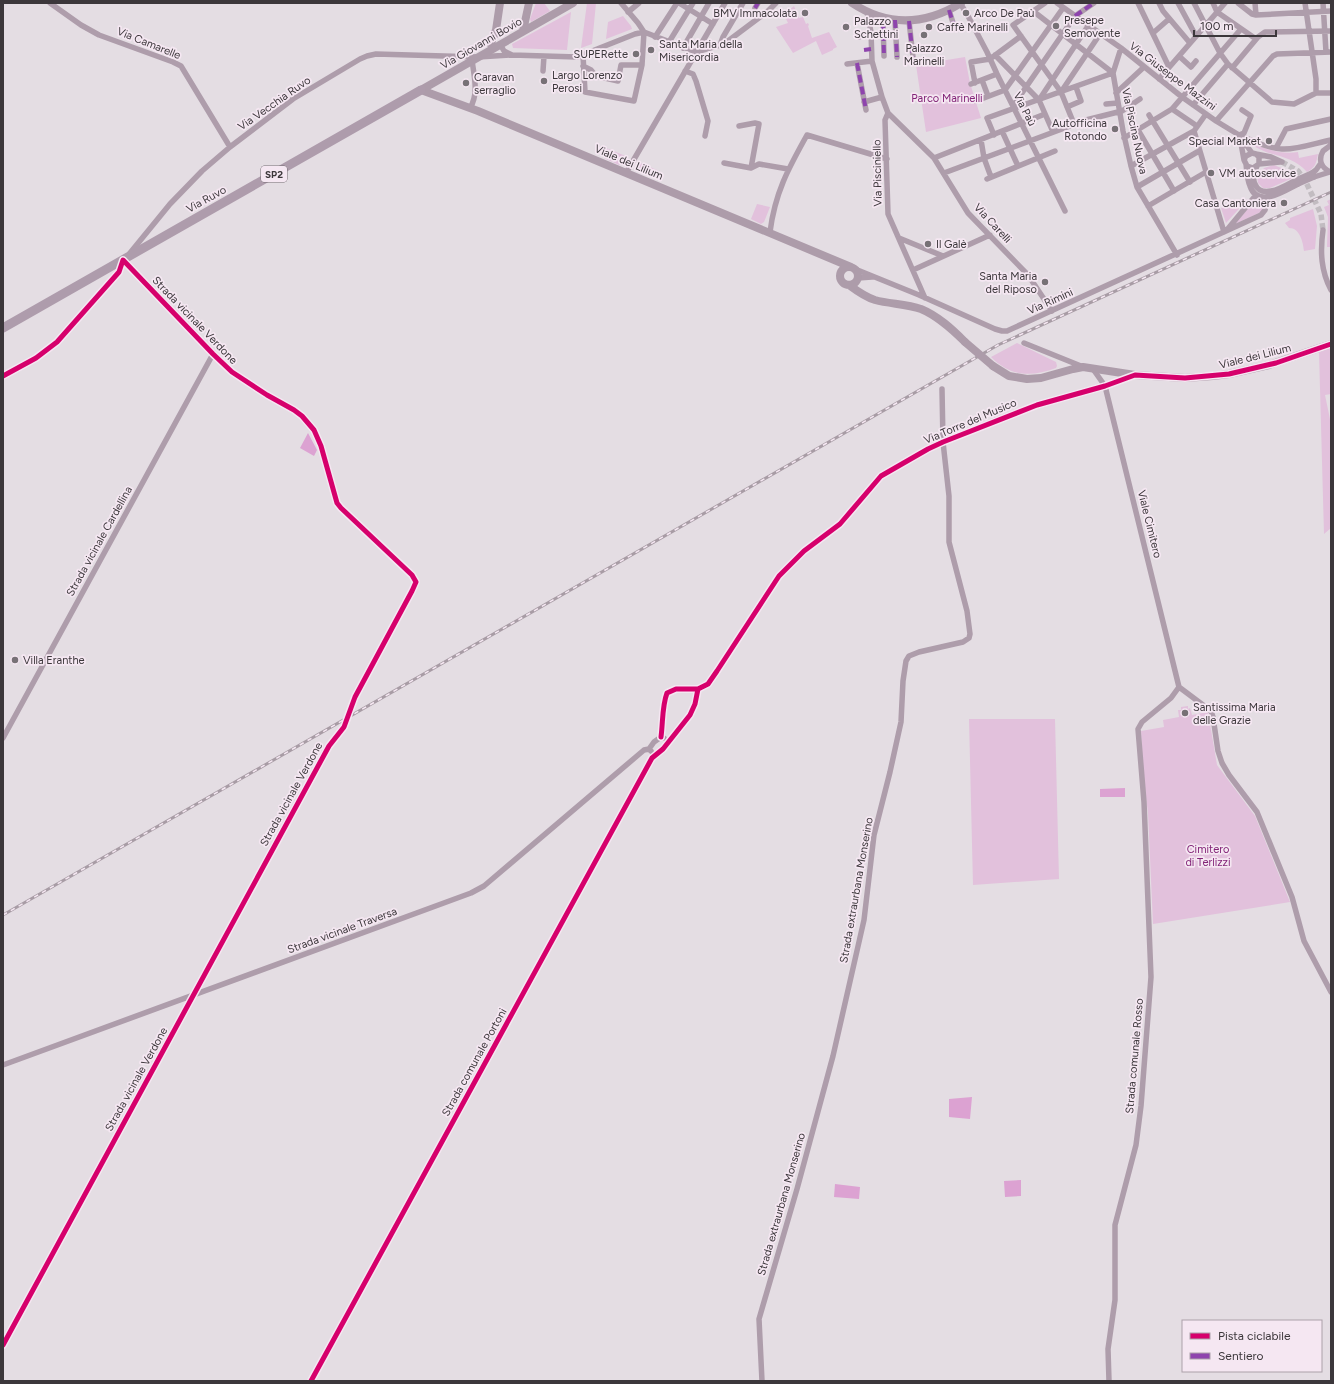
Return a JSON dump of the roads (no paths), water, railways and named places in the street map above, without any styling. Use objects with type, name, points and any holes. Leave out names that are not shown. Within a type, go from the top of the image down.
[{"type":"main road","points":[[492,49],[491,43],[496,30],[500,3]]},
{"type":"main road","points":[[523,31],[529,3]]},
{"type":"main road","name":"Via Giovanni Bovio","points":[[421,90],[573,3]]},
{"type":"main road","points":[[852,3],[867,12],[884,18],[909,21],[924,19],[950,10],[960,3]]},
{"type":"main road","points":[[496,30],[499,37],[504,42]]},
{"type":"main road","name":"Viale dei Lilium","points":[[421,90],[470,108],[770,232],[853,268]]},
{"type":"main road","name":"Via Ruvo","points":[[3,328],[421,90]]},
{"type":"main road","name":"Viale dei Lilium","points":[[827,257],[836,264],[841,273],[842,281],[858,292],[877,300],[910,306],[939,318],[993,366],[1009,376],[1027,379],[1041,378],[1083,367],[1135,375],[1185,378],[1230,374],[1276,363],[1331,344]]},
{"type":"main road","points":[[841,273],[845,268],[853,268],[858,273],[858,279],[862,290],[870,298]]},
{"type":"main road","points":[[849,285],[854,284],[858,279]]},
{"type":"street","name":"Via Camarelle","points":[[50,3],[81,25],[99,35],[181,66],[230,147]]},
{"type":"street","points":[[621,3],[644,32],[696,52],[728,41],[775,3]]},
{"type":"street","points":[[628,12],[639,3]]},
{"type":"street","points":[[655,37],[678,3],[714,24]]},
{"type":"street","points":[[669,42],[693,3]]},
{"type":"street","points":[[683,48],[709,3]]},
{"type":"street","points":[[626,173],[725,3]]},
{"type":"street","points":[[720,45],[723,37],[743,3]]},
{"type":"street","name":"Via Paù","points":[[960,3],[987,52],[1065,211]]},
{"type":"street","points":[[1045,3],[1013,25],[1061,92],[1074,124]]},
{"type":"street","name":"Via Giuseppe Mazzini","points":[[1057,3],[1121,48],[1193,105],[1240,135],[1260,160],[1258,165]]},
{"type":"street","points":[[1013,107],[1075,16],[1094,3]]},
{"type":"street","points":[[1138,3],[1169,67]]},
{"type":"street","points":[[1159,3],[1169,19],[1190,43]]},
{"type":"street","points":[[1178,3],[1196,36]]},
{"type":"street","points":[[1194,3],[1220,53],[1230,66],[1272,102],[1294,104],[1316,93],[1331,93]]},
{"type":"street","points":[[1213,3],[1217,12],[1256,39]]},
{"type":"street","points":[[1159,79],[1225,3]]},
{"type":"street","points":[[1238,3],[1256,15],[1331,11]]},
{"type":"street","points":[[1255,3],[1256,15]]},
{"type":"street","points":[[1305,3],[1316,79],[1316,93]]},
{"type":"street","points":[[1216,121],[1275,55],[1328,52],[1324,31],[1322,3]]},
{"type":"street","points":[[976,101],[1005,90],[1063,8]]},
{"type":"street","points":[[950,10],[955,30]]},
{"type":"street","points":[[1033,11],[1113,73]]},
{"type":"street","points":[[867,12],[871,32],[872,61],[888,113]]},
{"type":"street","points":[[1153,33],[1169,19]]},
{"type":"street","points":[[896,20],[897,57]]},
{"type":"street","points":[[883,21],[884,56]]},
{"type":"street","points":[[909,21],[913,57]]},
{"type":"street","points":[[1039,100],[1088,26]]},
{"type":"street","points":[[1124,138],[1172,109],[1241,29]]},
{"type":"street","points":[[1193,105],[1256,39],[1265,32],[1331,31]]},
{"type":"street","name":"Via Vecchia Ruvo","points":[[3,376],[36,358],[57,342],[119,272],[125,259],[170,204],[202,171],[230,147],[293,99],[360,59],[376,54],[475,59],[512,55],[577,57],[635,34],[644,32]]},
{"type":"street","points":[[583,55],[585,92],[634,101],[642,64],[644,32]]},
{"type":"street","points":[[859,37],[871,32]]},
{"type":"street","points":[[1061,92],[1100,34]]},
{"type":"street","points":[[997,74],[973,84],[971,62],[990,59],[1021,36]]},
{"type":"street","points":[[504,42],[504,51],[512,55]]},
{"type":"street","points":[[1113,73],[1121,48]]},
{"type":"street","points":[[492,49],[500,56]]},
{"type":"street","points":[[864,50],[871,49]]},
{"type":"street","points":[[995,55],[1039,100],[1052,132]]},
{"type":"street","points":[[543,71],[544,56]]},
{"type":"street","points":[[1178,56],[1190,67],[1196,60]]},
{"type":"street","points":[[470,108],[475,96],[475,59]]},
{"type":"street","points":[[847,64],[872,61]]},
{"type":"street","points":[[857,63],[866,110]]},
{"type":"street","points":[[584,68],[591,70],[596,76],[618,81],[621,65],[642,64]]},
{"type":"street","points":[[1116,93],[1144,67]]},
{"type":"street","points":[[576,74],[584,68]]},
{"type":"street","points":[[685,70],[693,74],[698,88],[708,122],[705,136]]},
{"type":"street","points":[[994,134],[987,118],[1013,107],[1039,100],[1113,73]]},
{"type":"street","name":"Via Piscina Nuova","points":[[1113,73],[1124,138],[1137,187],[1177,255]]},
{"type":"street","points":[[982,80],[988,96]]},
{"type":"street","points":[[1067,107],[1081,101],[1076,86]]},
{"type":"street","points":[[864,102],[882,97]]},
{"type":"street","points":[[944,173],[1074,124],[1119,112],[1140,99]]},
{"type":"street","points":[[1106,104],[1118,102]]},
{"type":"street","points":[[1172,109],[1196,128],[1200,151],[1224,232]]},
{"type":"street","points":[[1240,135],[1244,133],[1251,116],[1242,110]]},
{"type":"street","name":"Via Carelli","points":[[888,113],[934,158],[968,213],[1028,275],[1052,311]]},
{"type":"street","name":"Via Pisciniello","points":[[888,113],[885,120],[888,214],[925,298]]},
{"type":"street","points":[[934,158],[1045,114]]},
{"type":"street","points":[[1149,114],[1190,182]]},
{"type":"street","points":[[1131,166],[1196,128],[1206,114]]},
{"type":"street","points":[[1276,148],[1286,129],[1331,119]]},
{"type":"street","points":[[739,126],[755,123],[759,124],[751,168]]},
{"type":"street","points":[[1138,130],[1174,191]]},
{"type":"street","points":[[1002,131],[1018,166]]},
{"type":"street","points":[[770,232],[772,212],[778,192],[788,169],[807,135],[887,159]]},
{"type":"street","points":[[1240,135],[1266,146],[1276,148],[1289,149],[1331,143]]},
{"type":"street","points":[[1240,135],[1249,185],[1256,195],[1268,198],[1297,182]]},
{"type":"street","points":[[981,140],[989,178],[1055,151]]},
{"type":"street","points":[[1331,143],[1322,152],[1320,157],[1324,168],[1331,172]]},
{"type":"street","points":[[1137,187],[1200,151]]},
{"type":"street","points":[[1254,153],[1272,157],[1282,162],[1258,165],[1251,168],[1245,162],[1246,156],[1254,153]]},
{"type":"street","points":[[724,163],[751,168],[759,164],[788,169]]},
{"type":"street","points":[[1313,175],[1321,163]]},
{"type":"street","points":[[1258,165],[1254,175],[1254,180],[1256,187],[1262,192],[1269,192],[1313,175],[1331,172]]},
{"type":"street","points":[[1148,206],[1206,172]]},
{"type":"street","name":"Via Rimini","points":[[1224,232],[1256,195]]},
{"type":"street","name":"Via Rimini","points":[[853,268],[1002,331],[1007,331],[1177,255],[1263,214],[1268,198]]},
{"type":"street","points":[[1323,230],[1321,246],[1322,261],[1326,278],[1331,290]]},
{"type":"street","points":[[913,270],[990,235]]},
{"type":"street","points":[[899,238],[943,256]]},
{"type":"street","name":"Strada vicinale Verdone","points":[[3,1345],[328,746],[344,727],[355,697],[416,582],[412,575],[341,508],[337,502],[321,446],[314,430],[302,416],[239,378],[213,354],[125,259]]},
{"type":"street","name":"Via Rimini","points":[[858,279],[868,277],[882,280]]},
{"type":"street","points":[[1024,343],[1083,367]]},
{"type":"street","name":"Strada vicinale Cardellina","points":[[3,738],[213,354]]},
{"type":"street","name":"Viale Cimitero","points":[[1093,368],[1105,386],[1179,687]]},
{"type":"street","name":"Via Torre del Musico","points":[[698,689],[708,684],[787,566],[840,524],[881,476],[928,449],[996,420],[1037,405],[1105,386],[1135,375]]},
{"type":"street","points":[[942,389],[943,442]]},
{"type":"street","name":"Strada extraurbana Monserino","points":[[762,1381],[759,1319],[797,1190],[838,1033],[864,920],[874,835],[901,722],[903,681],[906,661],[909,656],[919,652],[963,642],[969,638],[970,634],[967,611],[949,542],[949,496],[943,442]]},
{"type":"street","points":[[1179,687],[1211,710],[1218,751],[1222,763],[1229,775],[1257,812],[1292,897],[1304,941],[1331,992]]},
{"type":"street","name":"Strada comunale Rosso","points":[[1109,1381],[1108,1349],[1115,1300],[1115,1225],[1136,1145],[1141,1106],[1150,978],[1144,809],[1138,729],[1142,722],[1171,698],[1179,687]]},
{"type":"street","points":[[668,742],[661,737],[664,701],[667,693],[676,689],[698,689]]},
{"type":"street","name":"Strada comunale Portoni","points":[[311,1381],[649,763],[656,754],[663,749],[690,715],[695,704],[698,689]]},
{"type":"street","name":"Strada vicinale Traversa","points":[[3,1065],[471,893],[484,886],[644,750],[649,749],[654,742],[661,737]]},
{"type":"street","points":[[649,749],[652,753],[656,754]]},
{"type":"tunnel","points":[[1282,162],[1298,171],[1305,180],[1321,214],[1323,230]]},
{"type":"railway","points":[[3,915],[998,345],[1331,192]]},
{"type":"place","name":"BMV Immacolata","points":[[805,13]]},
{"type":"place","name":"Arco De Paù","points":[[966,13]]},
{"type":"place","name":"Presepe Semovente","points":[[1056,26]]},
{"type":"place","name":"Palazzo Schettini","points":[[846,27]]},
{"type":"place","name":"Caffè Marinelli","points":[[929,27]]},
{"type":"place","name":"Palazzo Marinelli","points":[[924,35]]},
{"type":"place","name":"Santa Maria della Misericordia","points":[[651,50]]},
{"type":"place","name":"SUPERette","points":[[636,54]]},
{"type":"place","name":"Largo Lorenzo Perosi","points":[[544,81]]},
{"type":"place","name":"Caravan serraglio","points":[[466,83]]},
{"type":"place","name":"Autofficina Rotondo","points":[[1115,129]]},
{"type":"place","name":"Special Market","points":[[1269,141]]},
{"type":"place","name":"VM autoservice","points":[[1211,173]]},
{"type":"place","name":"Casa Cantoniera","points":[[1284,203]]},
{"type":"place","name":"Il Galè","points":[[928,244]]},
{"type":"place","name":"Santa Maria del Riposo","points":[[1045,282]]},
{"type":"place","name":"Villa Eranthe","points":[[15,660]]},
{"type":"place","name":"Santissima Maria delle Grazie","points":[[1185,713]]},
{"type":"park label","name":"Parco Marinelli","points":[[947,98]]},
{"type":"park label","name":"Cimitero di Terlizzi","points":[[1208,855]]}]
